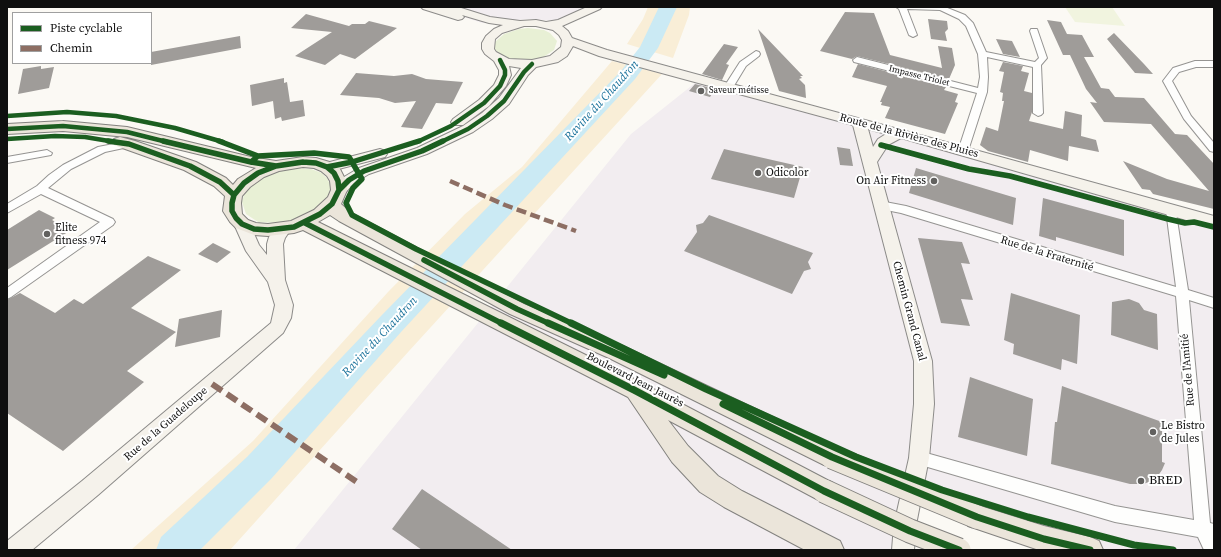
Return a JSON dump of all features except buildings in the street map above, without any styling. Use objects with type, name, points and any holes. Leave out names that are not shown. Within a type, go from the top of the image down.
[{"type":"main road","points":[[428,7],[469,21],[485,30],[490,38]]},
{"type":"main road","points":[[447,7],[489,20],[548,25],[561,23],[597,7]]},
{"type":"main road","points":[[563,53],[567,47],[566,36],[593,15],[597,7]]},
{"type":"main road","points":[[335,197],[338,181],[334,173],[326,167],[316,163],[304,162],[276,166],[258,173],[244,183],[234,195],[232,211],[242,224],[254,229],[268,230],[283,229],[305,223],[320,214],[335,197],[349,180],[356,168],[452,126],[484,103],[502,82],[505,70],[500,60],[491,54],[488,49],[490,38],[498,31],[510,26],[524,23]]},
{"type":"main road","name":"Route de la Rivière des Pluies","points":[[548,25],[566,36],[603,53]]},
{"type":"main road","name":"Route de la Rivière des Pluies","points":[[500,60],[517,64],[532,64],[554,58],[563,53],[586,51],[603,53],[963,151],[1214,222]]},
{"type":"main road","points":[[326,167],[372,167],[442,143],[468,129],[487,116],[504,101],[524,72],[532,64]]},
{"type":"main road","name":"Chemin Grand Canal","points":[[859,123],[923,361],[924,404],[919,458],[904,525],[903,550]]},
{"type":"main road","points":[[7,129],[63,126],[127,132],[251,162],[276,166]]},
{"type":"main road","points":[[869,163],[883,142],[900,134]]},
{"type":"main road","points":[[7,139],[55,136],[85,137],[129,144],[190,166],[220,182],[234,195]]},
{"type":"main road","name":"Boulevard Jean Jaurès","points":[[335,197],[336,210],[344,217],[634,390],[824,492],[910,531],[959,550]]},
{"type":"main road","name":"Boulevard Jean Jaurès","points":[[305,223],[364,253],[510,316],[616,352],[832,457],[977,517],[1044,539],[1090,550]]},
{"type":"main road","name":"Rue de la Guadeloupe","points":[[242,224],[252,247],[276,280]]},
{"type":"main road","name":"Rue de la Guadeloupe","points":[[14,550],[90,488],[276,328],[282,318],[284,305],[276,280],[274,244],[283,229]]},
{"type":"main road","points":[[634,390],[680,454],[709,484],[734,499],[832,550]]},
{"type":"street","points":[[913,35],[901,7],[941,7],[962,17],[970,25],[982,54],[984,77],[982,92],[963,151]]},
{"type":"street","points":[[1034,31],[1043,58],[1037,65],[1038,113]]},
{"type":"street","points":[[729,87],[744,64],[756,54]]},
{"type":"street","points":[[982,54],[1037,65]]},
{"type":"street","name":"Impasse Triolet","points":[[857,60],[982,92]]},
{"type":"street","points":[[1214,64],[1194,64],[1176,70],[1167,81],[1187,117],[1214,149]]},
{"type":"street","points":[[7,209],[40,189],[67,166],[102,149],[129,144]]},
{"type":"street","points":[[7,160],[47,153]]},
{"type":"street","points":[[7,294],[109,222],[40,189]]},
{"type":"street","name":"Rue de la Fraternité","points":[[880,205],[902,209],[1214,303]]},
{"type":"street","name":"Rue de l'Amitié","points":[[1171,210],[1181,280],[1181,294],[1212,550]]},
{"type":"street","points":[[919,458],[1115,514],[1209,531]]},
{"type":"shaded area","points":[[433,7],[587,7],[565,20],[554,21],[531,19],[482,23]]},
{"type":"shaded area","points":[[700,79],[1214,222],[1214,550],[1090,550],[913,485],[903,550],[294,550],[631,134]]},
{"type":"green space","points":[[1065,7],[1112,7],[1125,26],[1075,22]]},
{"type":"green space","points":[[528,28],[544,30],[550,33],[557,41],[554,50],[542,58],[534,60],[515,60],[507,58],[496,51],[494,47],[495,42],[504,34],[519,29]]},
{"type":"green space","points":[[284,169],[311,169],[322,173],[330,184],[330,191],[326,199],[311,213],[290,222],[279,223],[258,222],[246,214],[242,202],[244,195],[250,187],[270,174]]},
{"type":"sand","points":[[648,7],[690,7],[689,15],[673,58],[627,44],[643,19]]},
{"type":"sand","points":[[612,61],[662,74],[230,550],[131,550],[253,441],[388,292],[465,214],[522,167]]},
{"type":"waterway","name":"Ravine du Chaudron","points":[[174,550],[259,468],[391,324],[628,75],[649,48],[668,7]]},
{"type":"marked path","points":[[450,181],[505,205],[576,231]]},
{"type":"marked path","points":[[212,384],[357,482]]},
{"type":"cycle path","points":[[327,167],[352,162],[416,142],[451,126],[484,103],[500,86],[505,75],[505,70],[500,60]]},
{"type":"cycle path","points":[[339,190],[349,180],[364,171],[422,151],[468,129],[487,116],[504,101],[524,72],[532,64]]},
{"type":"cycle path","points":[[7,116],[67,112],[116,116],[175,128],[227,143],[237,149],[258,156]]},
{"type":"cycle path","points":[[7,129],[63,126],[127,132],[251,162],[276,166]]},
{"type":"cycle path","points":[[7,139],[55,136],[85,137],[129,144],[190,166],[220,182],[234,195]]},
{"type":"cycle path","points":[[881,145],[969,169],[1010,176],[1168,219],[1185,223],[1194,222],[1214,227]]},
{"type":"cycle path","points":[[251,162],[258,156],[314,153],[349,157],[362,179],[353,188],[346,203],[352,215],[416,249],[611,341],[706,389],[856,457],[942,490],[1028,517],[1134,545],[1173,550]]},
{"type":"cycle path","points":[[303,162],[316,163],[327,167],[334,173],[338,181],[339,190],[332,204],[320,214],[294,227],[268,230],[254,229],[242,224],[236,218],[232,211],[232,203],[234,195],[244,183],[258,173],[276,166],[303,162]]},
{"type":"cycle path","points":[[305,223],[634,390],[824,491],[910,531],[959,550]]},
{"type":"cycle path","points":[[424,260],[517,309],[616,352],[664,375]]},
{"type":"cycle path","points":[[723,404],[832,457],[977,517],[1044,539],[1090,550]]},
{"type":"place","name":"Saveur métisse","points":[[701,91]]},
{"type":"place","name":"Odicolor","points":[[758,173]]},
{"type":"place","name":"On Air Fitness","points":[[934,181]]},
{"type":"place","name":"Elite fitness 974","points":[[47,234]]},
{"type":"place","name":"Le Bistro de Jules","points":[[1153,432]]},
{"type":"place","name":"BRED","points":[[1141,481]]}]
